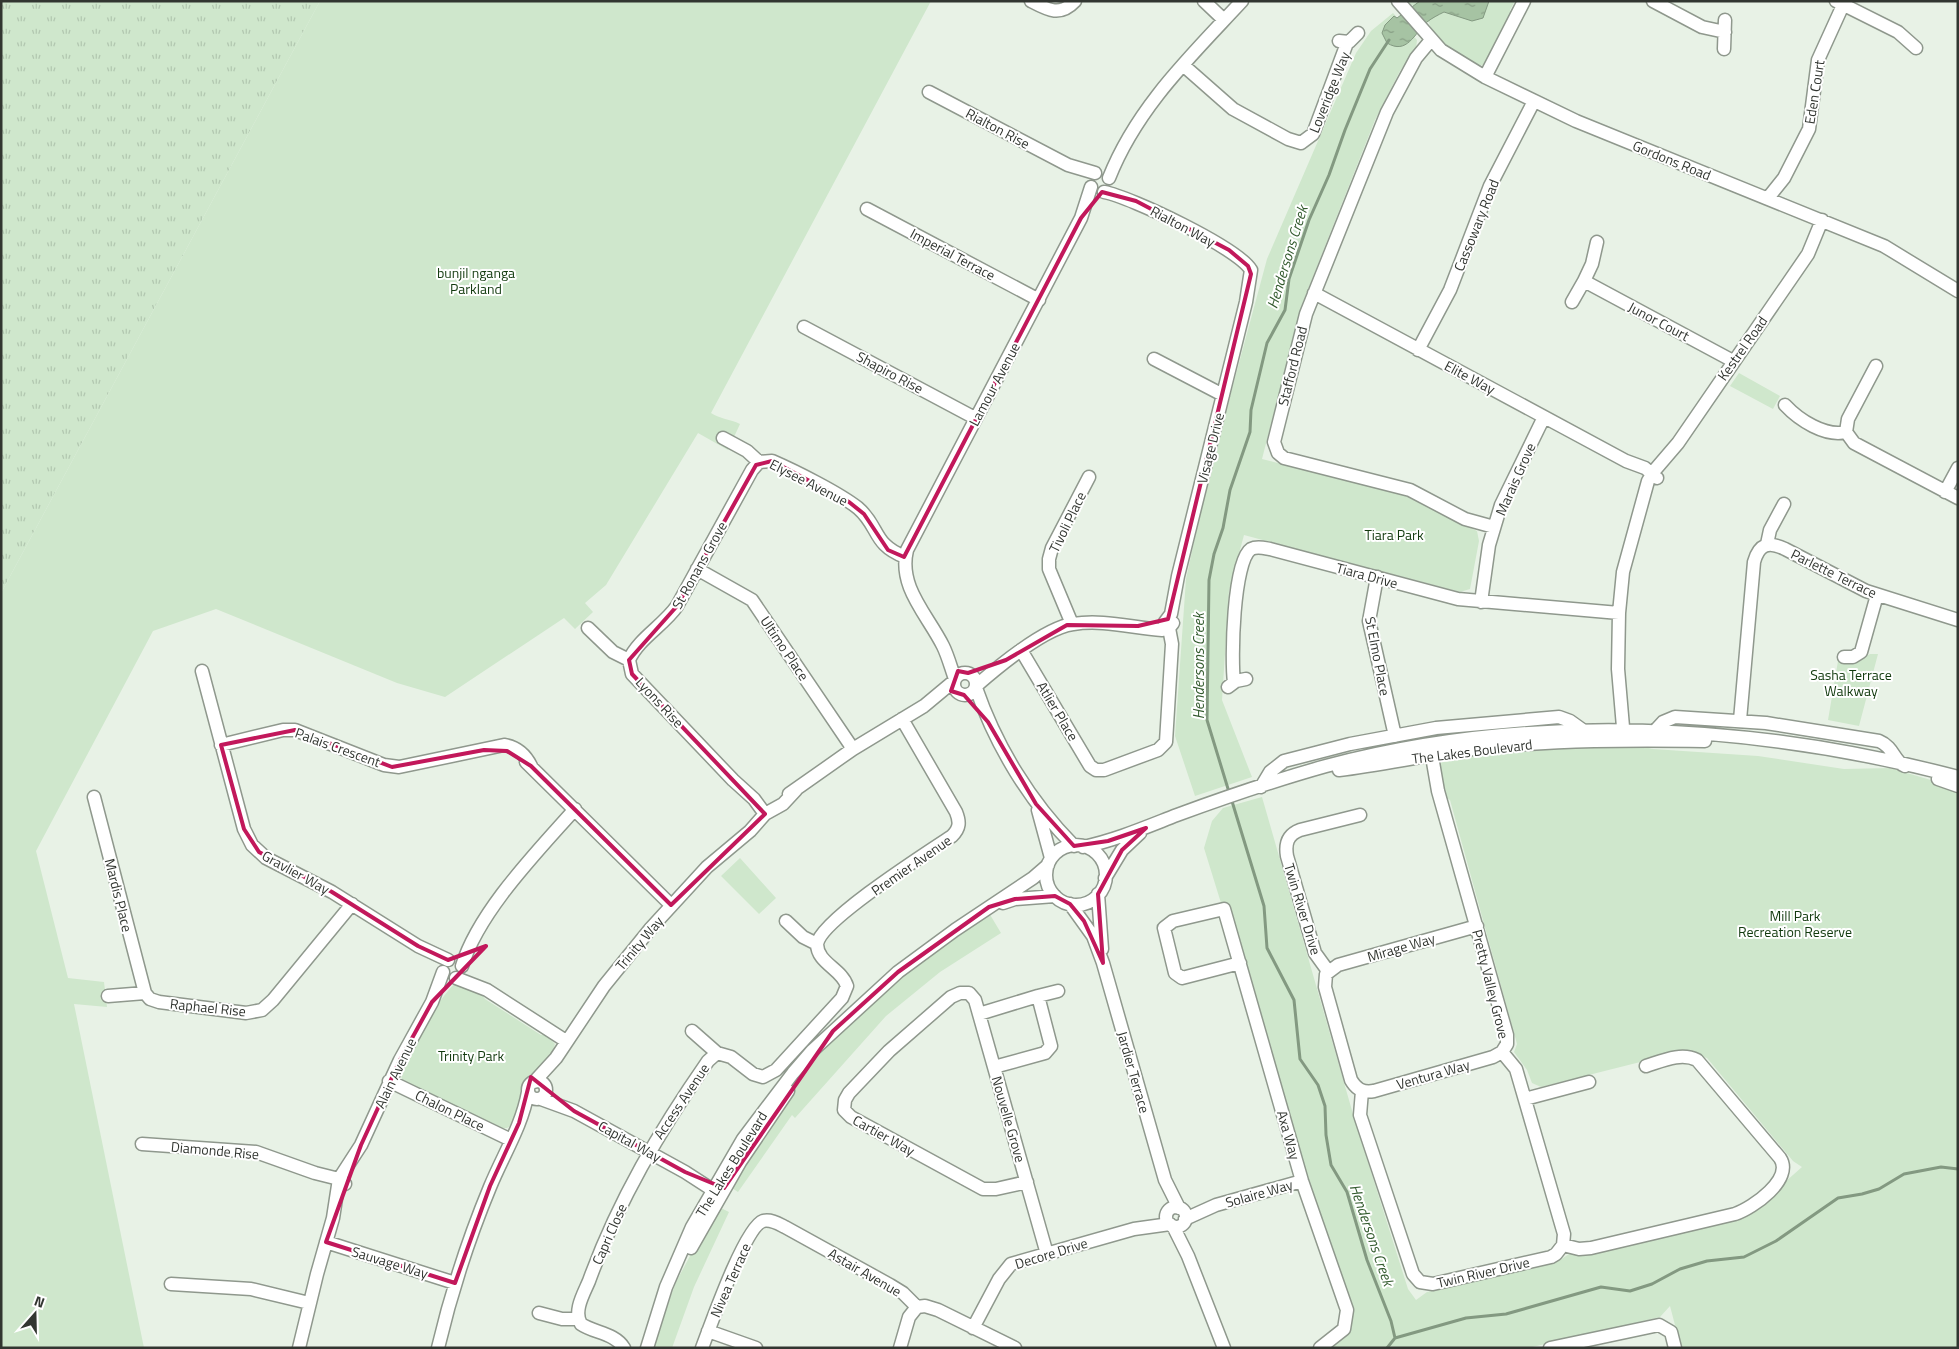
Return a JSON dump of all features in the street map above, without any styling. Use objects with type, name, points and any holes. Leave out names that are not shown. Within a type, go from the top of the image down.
[{"type":"street","points":[[1031,1],[1056,12],[1066,10],[1075,1]]},
{"type":"street","points":[[1204,1],[1224,20]]},
{"type":"street","name":"Lamour Avenue","points":[[906,554],[975,418],[1082,218],[1097,184],[1151,103],[1242,1]]},
{"type":"street","name":"Gordons Road","points":[[1385,1],[1399,4],[1431,40],[1456,61],[1534,102],[1896,252],[1958,291]]},
{"type":"street","points":[[1485,77],[1524,1]]},
{"type":"street","points":[[1653,1],[1702,27],[1725,26],[1724,49]]},
{"type":"street","name":"Eden Court","points":[[1772,200],[1809,129],[1818,60],[1840,3],[1898,32],[1916,48]]},
{"type":"street","name":"Loveridge Way","points":[[1183,65],[1233,109],[1288,139],[1301,143],[1313,134],[1343,42],[1354,39],[1358,33]]},
{"type":"street","name":"Stafford Road","points":[[1431,40],[1410,69],[1381,124],[1314,293],[1303,323],[1274,447],[1278,453],[1289,459],[1410,490],[1464,519],[1494,527]]},
{"type":"street","name":"Rialton Rise","points":[[929,92],[1068,165],[1097,184]]},
{"type":"street","name":"Cassowary Road","points":[[1418,350],[1450,290],[1490,186],[1534,102]]},
{"type":"street","name":"Lamour Avenue","points":[[1110,179],[1123,145]]},
{"type":"street","name":"Rialton Way","points":[[1136,201],[1105,173],[1097,184],[1136,201],[1229,250],[1254,269]]},
{"type":"street","name":"Imperial Terrace","points":[[867,209],[1039,300]]},
{"type":"street","name":"Kestrel Road","points":[[1619,734],[1618,613],[1624,565],[1653,476],[1678,443],[1808,254],[1818,243],[1826,222]]},
{"type":"street","points":[[1572,302],[1592,264],[1596,242]]},
{"type":"street","name":"Visage Drive","points":[[1096,770],[1110,769],[1158,750],[1166,742],[1172,644],[1167,625],[1254,269]]},
{"type":"street","name":"Junor Court","points":[[1584,281],[1733,361]]},
{"type":"street","name":"Elite Way","points":[[1314,293],[1653,476]]},
{"type":"street","name":"Shapiro Rise","points":[[804,327],[975,418]]},
{"type":"street","points":[[1154,359],[1223,395]]},
{"type":"street","points":[[1876,366],[1848,419],[1846,432],[1854,443],[1958,498]]},
{"type":"street","points":[[1785,405],[1798,417],[1827,432],[1836,434],[1846,432]]},
{"type":"street","name":"Marais Grove","points":[[1481,602],[1485,564],[1506,490],[1544,417]]},
{"type":"street","name":"Elysee Avenue","points":[[723,438],[750,452],[758,462],[767,460],[778,464],[849,502],[864,514],[884,545],[906,554]]},
{"type":"street","name":"St Ronans Grove","points":[[629,660],[634,652],[672,614],[758,462]]},
{"type":"street","points":[[1945,492],[1958,468]]},
{"type":"street","name":"Tivoli Place","points":[[1072,624],[1049,568],[1049,560],[1052,548],[1089,476]]},
{"type":"street","points":[[1740,720],[1754,562],[1759,549],[1767,544],[1770,530],[1784,504]]},
{"type":"street","name":"Parlette Terrace","points":[[1767,544],[1785,549],[1857,588],[1958,620]]},
{"type":"street","name":"Tiara Drive","points":[[1236,683],[1232,659],[1236,598],[1244,558],[1251,549],[1261,547],[1450,598],[1618,613]]},
{"type":"street","points":[[906,554],[905,575],[908,586],[961,677]]},
{"type":"street","name":"Ultimo Place","points":[[697,569],[752,600],[853,749]]},
{"type":"street","name":"St Elmo Place","points":[[1377,577],[1368,621],[1395,736]]},
{"type":"street","points":[[1844,657],[1854,658],[1861,652],[1877,595]]},
{"type":"street","points":[[962,695],[971,694],[976,687],[1006,660],[1021,650],[1055,630],[1072,624],[1167,625]]},
{"type":"street","points":[[588,628],[613,652],[629,660]]},
{"type":"street","name":"Atlier Place","points":[[1021,650],[1090,766],[1096,770]]},
{"type":"street","name":"Lyons Rise","points":[[629,660],[632,674],[733,780],[749,802],[761,810]]},
{"type":"street","points":[[988,722],[955,689],[961,677],[1006,660]]},
{"type":"street","name":"Gravlier Way","points":[[202,671],[244,829],[252,845],[266,858],[352,904],[446,965]]},
{"type":"street","points":[[961,677],[974,677],[988,722],[1036,804],[1078,846],[1097,855],[1102,862],[1105,878],[1098,894],[1086,903],[1070,904],[1055,896],[1046,881],[1049,862],[1036,804]]},
{"type":"street","name":"Trinity Way","points":[[438,1348],[455,1283],[477,1219],[519,1123],[566,1041],[615,972],[671,905],[737,840],[750,831],[761,810],[783,804],[796,790],[853,749],[924,706],[961,677]]},
{"type":"street","name":"Trinity Way","points":[[924,706],[962,695]]},
{"type":"street","name":"The Lakes Boulevard","points":[[1261,787],[1270,772],[1284,760],[1395,736],[1469,724],[1549,717],[1564,718],[1584,731]]},
{"type":"street","points":[[1652,736],[1663,722],[1675,717],[1740,720],[1798,727],[1878,741],[1888,746],[1901,765]]},
{"type":"street","name":"Premier Avenue","points":[[817,944],[824,932],[843,915],[904,868],[952,836],[958,829],[959,819],[956,812],[902,719]]},
{"type":"street","name":"Palais Crescent","points":[[221,745],[283,730],[296,730],[392,767],[484,750],[507,751],[531,766],[671,905]]},
{"type":"street","name":"The Lakes Boulevard","points":[[1431,750],[1486,738],[1584,731],[1777,742],[1854,754],[1958,777]]},
{"type":"street","name":"The Lakes Boulevard","points":[[1078,846],[1108,841],[1238,793],[1361,757],[1619,734]]},
{"type":"street","name":"Pretty Valley Grove","points":[[1431,750],[1438,791],[1507,1034],[1507,1044],[1502,1052],[1516,1069],[1564,1234],[1563,1245]]},
{"type":"street","name":"The Lakes Boulevard","points":[[1901,765],[1958,786]]},
{"type":"street","name":"Mardis Place","points":[[94,797],[145,993]]},
{"type":"street","name":"Alain Avenue","points":[[299,1348],[309,1303],[334,1218],[341,1182],[361,1145],[389,1081],[432,1002],[446,965],[476,933],[517,878],[575,809]]},
{"type":"street","name":"Twin River Drive","points":[[1360,816],[1300,830],[1291,835],[1286,844],[1287,856],[1315,953],[1328,971],[1324,987],[1351,1080],[1355,1087],[1362,1091],[1360,1115],[1413,1274],[1420,1282],[1433,1284],[1551,1256],[1556,1254],[1563,1245]]},
{"type":"street","name":"The Lakes Boulevard","points":[[1105,878],[1122,850],[1146,828]]},
{"type":"street","points":[[1049,862],[1057,852],[1078,846]]},
{"type":"street","name":"The Lakes Boulevard","points":[[647,1348],[657,1315],[718,1189],[833,1031],[898,972],[1033,878],[1049,862]]},
{"type":"street","name":"Jardier Terrace","points":[[1098,894],[1104,963]]},
{"type":"street","name":"The Lakes Boulevard","points":[[989,907],[1015,899],[1055,896]]},
{"type":"street","name":"Raphael Rise","points":[[108,996],[145,993],[150,999],[159,1002],[246,1013],[262,1010],[274,1000],[352,904]]},
{"type":"street","name":"Jardier Terrace","points":[[1070,904],[1093,936],[1104,963],[1188,1256],[1224,1348]]},
{"type":"street","name":"Axa Way","points":[[1240,963],[1186,978],[1175,973],[1164,931],[1166,925],[1173,921],[1224,909],[1240,963],[1302,1181],[1347,1310],[1344,1329],[1320,1348]]},
{"type":"street","points":[[692,1031],[717,1053],[731,1057],[759,1077],[768,1076],[842,998],[846,986],[845,982],[820,955],[817,944],[803,937],[786,921]]},
{"type":"street","name":"Mirage Way","points":[[1328,971],[1338,965],[1477,926]]},
{"type":"street","name":"Alain Avenue","points":[[432,1002],[458,972],[476,933]]},
{"type":"street","points":[[458,961],[458,972],[446,976],[446,965],[458,961]]},
{"type":"street","points":[[458,972],[566,1041]]},
{"type":"street","points":[[979,1014],[1058,991]]},
{"type":"street","name":"Nouvelle Grove","points":[[962,992],[969,993],[974,997],[1047,1254]]},
{"type":"street","name":"Cartier Way","points":[[962,992],[951,997],[889,1051],[849,1093],[845,1100],[844,1110],[851,1117],[983,1189],[996,1189],[1027,1182]]},
{"type":"street","points":[[994,1067],[1045,1053],[1050,1049],[1051,1038],[1038,996]]},
{"type":"street","name":"Ventura Way","points":[[1362,1091],[1374,1091],[1493,1057],[1502,1052]]},
{"type":"street","name":"Access Avenue","points":[[648,1151],[708,1061],[717,1053]]},
{"type":"street","points":[[1563,1245],[1579,1249],[1591,1248],[1735,1214],[1753,1205],[1782,1178],[1784,1166],[1780,1158],[1697,1060],[1690,1057],[1679,1057],[1646,1066]]},
{"type":"street","name":"Chalon Place","points":[[389,1081],[511,1140]]},
{"type":"street","points":[[1525,1099],[1589,1082]]},
{"type":"street","name":"Capital Way","points":[[539,1091],[718,1189]]},
{"type":"street","name":"Diamonde Rise","points":[[142,1144],[256,1152],[341,1182]]},
{"type":"street","name":"Capri Close","points":[[578,1319],[578,1311],[598,1257],[648,1151]]},
{"type":"street","name":"Solaire Way","points":[[1176,1217],[1302,1181]]},
{"type":"street","name":"Decore Drive","points":[[973,1328],[1007,1267],[1015,1262],[1176,1217]]},
{"type":"street","name":"Astair Avenue","points":[[768,1221],[785,1227],[890,1285],[903,1293],[917,1307],[930,1307],[1015,1348]]},
{"type":"street","name":"Nivea Terrace","points":[[702,1348],[752,1233],[758,1224],[768,1221]]},
{"type":"street","name":"Sauvage Way","points":[[326,1242],[455,1283]]},
{"type":"street","points":[[171,1284],[251,1289],[309,1303]]},
{"type":"street","points":[[900,1348],[909,1317],[917,1307]]},
{"type":"street","points":[[540,1313],[562,1319],[578,1319],[590,1330],[617,1339],[624,1348]]},
{"type":"street","points":[[1550,1348],[1659,1325],[1671,1332],[1675,1348]]},
{"type":"street","points":[[708,1331],[756,1348]]},
{"type":"highlighted area","points":[[1102,192],[1136,201],[1229,250],[1248,266],[1251,274],[1246,302],[1168,619],[1138,626],[1067,625],[1006,660],[968,673],[958,671],[951,691],[964,695],[988,722],[1036,804],[1074,846],[1108,841],[1146,828],[1122,850],[1098,894],[1103,963],[1084,921],[1070,904],[1055,896],[1015,899],[989,907],[898,972],[833,1031],[724,1188],[685,1172],[574,1111],[531,1077],[519,1123],[490,1186],[455,1283],[326,1242],[361,1145],[400,1060],[432,1002],[486,946],[448,960],[418,946],[332,892],[259,852],[244,829],[221,745],[295,730],[392,767],[484,750],[507,751],[531,766],[671,905],[765,814],[632,674],[629,660],[677,606],[756,465],[772,461],[849,502],[864,514],[888,550],[904,557],[1081,218]]},
{"type":"green space","points":[[1,1],[320,1],[1,593]]},
{"type":"green space","name":"bunjil nganga Parkland","points":[[320,1],[931,1],[711,413],[740,424],[728,450],[698,433],[606,585],[585,603],[593,612],[575,629],[564,618],[445,697],[397,683],[216,609],[153,631],[36,851],[68,978],[104,982],[107,1007],[74,1004],[144,1348],[1,1348],[1,593]]},
{"type":"green space","points":[[1402,1],[1515,1],[1510,10],[1512,16],[1486,64],[1479,66],[1450,50],[1431,32],[1428,21],[1420,10]]},
{"type":"green space","name":"Tiara Park","points":[[1393,13],[1417,40],[1416,48],[1400,71],[1375,120],[1301,307],[1262,459],[1403,495],[1477,531],[1479,541],[1470,589],[1460,592],[1244,535],[1229,591],[1222,700],[1252,777],[1195,796],[1175,736],[1186,579],[1207,482],[1267,259],[1356,53],[1371,31]]},
{"type":"green space","points":[[1739,373],[1780,396],[1773,409],[1730,386]]},
{"type":"green space","name":"Sasha Terrace Walkway","points":[[1870,654],[1878,654],[1859,726],[1828,720],[1838,661],[1854,663]]},
{"type":"green space","name":"Mill Park Recreation Reserve","points":[[1629,743],[1653,749],[1758,756],[1844,769],[1890,768],[1958,788],[1958,1348],[1681,1348],[1670,1306],[1660,1317],[1528,1348],[1329,1348],[1352,1327],[1352,1314],[1308,1182],[1225,904],[1221,903],[1204,848],[1212,821],[1223,808],[1262,797],[1355,1121],[1408,1289],[1416,1300],[1427,1292],[1560,1260],[1569,1254],[1586,1254],[1750,1213],[1802,1167],[1793,1161],[1707,1058],[1684,1051],[1541,1087],[1532,1083],[1527,1070],[1514,1052],[1517,1044],[1450,800],[1445,797],[1440,764],[1447,756]]},
{"type":"green space","points":[[740,858],[776,898],[759,914],[721,876]]},
{"type":"green space","points":[[989,913],[1001,933],[940,972],[886,1016],[795,1118],[792,1115],[738,1192],[729,1186],[769,1124],[812,1063],[851,1020],[918,964]]},
{"type":"green space","name":"Trinity Park","points":[[457,982],[480,992],[485,999],[541,1035],[546,1034],[555,1044],[552,1053],[525,1085],[512,1125],[507,1128],[498,1128],[402,1079],[402,1071],[422,1028],[450,988]]},
{"type":"green space","points":[[717,1206],[729,1212],[694,1287],[672,1348],[652,1348],[676,1282]]},
{"type":"water","points":[[1420,1],[1489,1],[1483,18],[1472,21],[1444,12],[1427,22],[1405,45],[1394,46],[1387,43],[1382,33],[1385,25],[1394,16],[1397,18]]},
{"type":"waterway","name":"Hendersons Creek","points":[[1229,792],[1207,720],[1209,580],[1214,554],[1223,528],[1230,490],[1250,432],[1251,410],[1267,343],[1285,310],[1289,279],[1309,220],[1329,175],[1345,130],[1370,69],[1389,40]]},
{"type":"waterway","name":"Hendersons Creek","points":[[1231,798],[1264,906],[1267,948],[1294,1000],[1300,1059],[1318,1085],[1325,1106],[1326,1135],[1331,1165],[1347,1192],[1367,1260],[1391,1321],[1395,1338],[1387,1348]]},
{"type":"waterway","points":[[1395,1338],[1466,1318],[1506,1314],[1601,1287],[1630,1291],[1652,1284],[1680,1269],[1707,1261],[1744,1257],[1776,1241],[1838,1198],[1879,1189],[1904,1174],[1941,1167],[1958,1169]]}]
